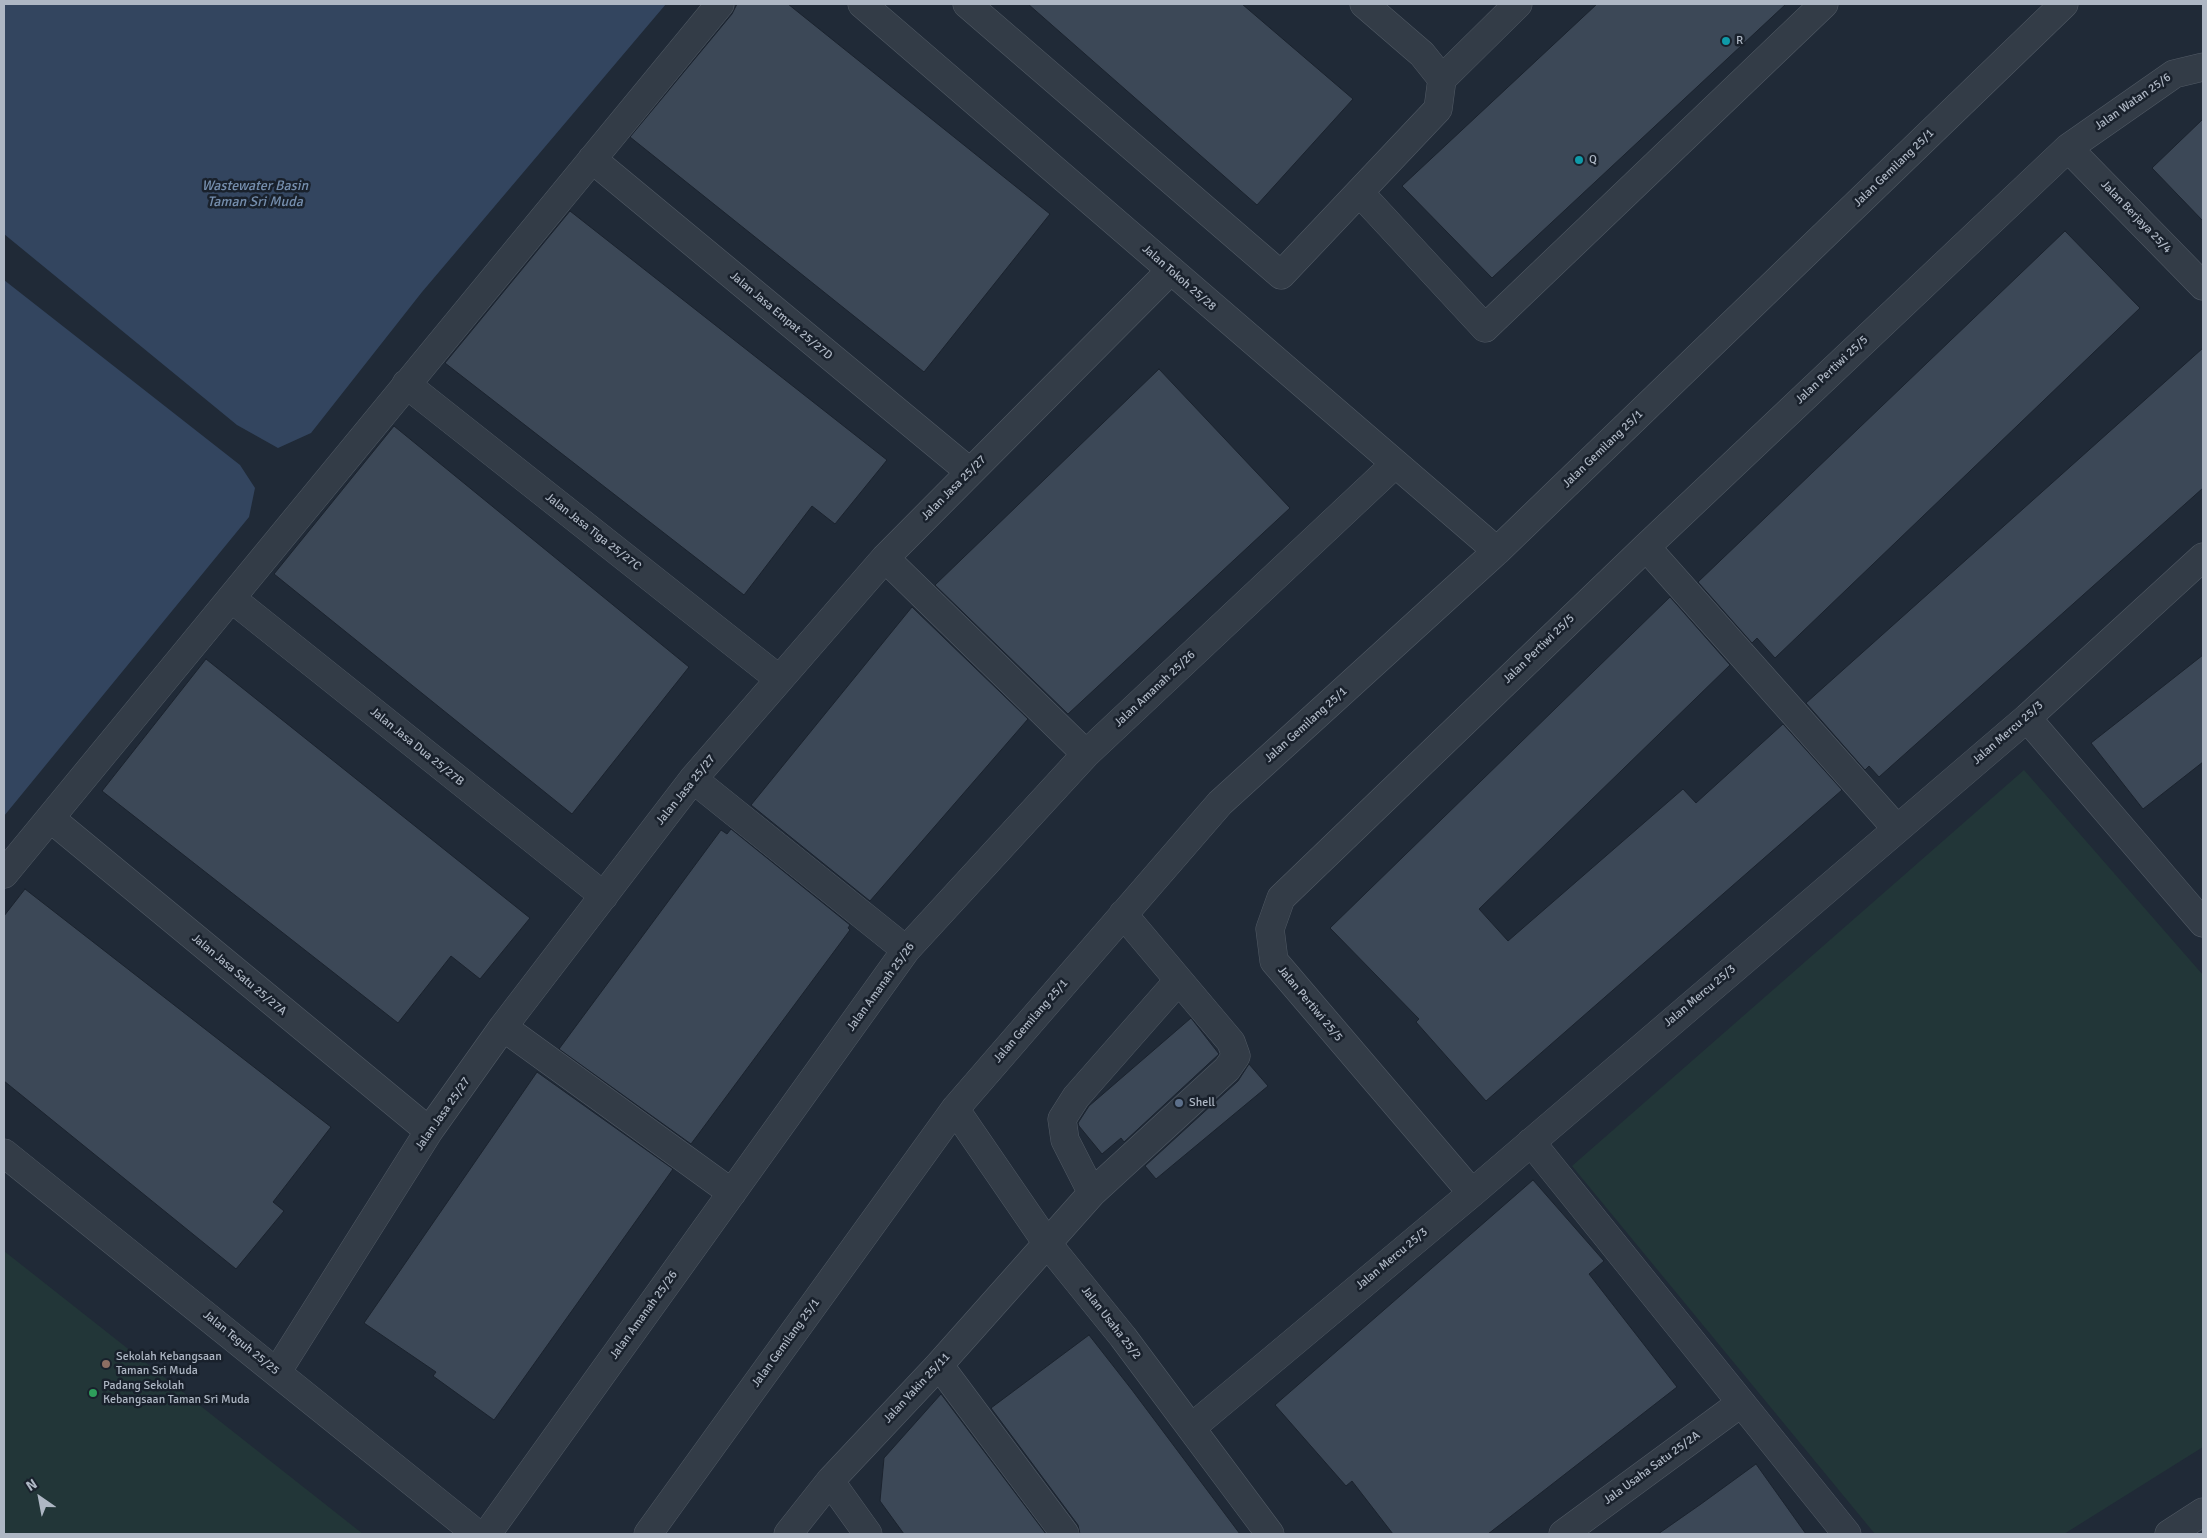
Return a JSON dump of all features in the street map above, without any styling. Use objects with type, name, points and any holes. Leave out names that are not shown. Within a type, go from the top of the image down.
[{"type":"street","points":[[4,874],[720,4]]},
{"type":"street","name":"Jalan Tokoh 25/28","points":[[862,4],[1496,551]]},
{"type":"street","points":[[967,4],[1281,275],[1438,109],[1442,79],[1510,6]]},
{"type":"street","points":[[1364,4],[1422,54],[1442,79]]},
{"type":"street","points":[[1360,193],[1486,328],[1824,4]]},
{"type":"street","name":"Jalan Gemilang 25/1","points":[[648,1534],[955,1109],[1220,803],[1496,551],[2064,4]]},
{"type":"street","name":"Jalan Watan 25/6","points":[[2068,148],[2174,74],[2203,67]]},
{"type":"street","name":"Jalan Berjaya 25/4","points":[[2068,148],[2203,286]]},
{"type":"street","name":"Jalan Pertiwi 25/5","points":[[1472,1193],[1274,961],[1270,929],[1281,898],[1646,547],[2068,148]]},
{"type":"street","name":"Jalan Jasa Empat 25/27D","points":[[592,159],[970,472]]},
{"type":"street","name":"Jalan Jasa 25/27","points":[[277,1372],[429,1131],[503,1027],[693,779],[885,558],[1171,270]]},
{"type":"street","name":"Jalan Jasa Tiga 25/27C","points":[[406,384],[779,680]]},
{"type":"street","name":"Jalan Amanah 25/26","points":[[487,1534],[906,950],[1086,754],[1395,464]]},
{"type":"street","points":[[1646,547],[1897,829]]},
{"type":"street","name":"Jalan Mercu 25/3","points":[[1191,1428],[1472,1193],[2027,718],[2203,557]]},
{"type":"street","points":[[885,558],[1086,754]]},
{"type":"street","name":"Jalan Jasa Dua 25/27B","points":[[231,598],[604,896]]},
{"type":"street","points":[[2027,718],[2203,923]]},
{"type":"street","points":[[693,779],[906,950]]},
{"type":"street","name":"Jalan Jasa Satu 25/27A","points":[[50,818],[429,1131]]},
{"type":"street","points":[[1092,1193],[1065,1140],[1062,1119],[1076,1097],[1178,981],[1123,914]]},
{"type":"street","name":"Jalan Yakin 25/11","points":[[788,1534],[830,1481],[939,1365],[1092,1193],[1227,1069],[1236,1056],[1230,1042],[1178,981]]},
{"type":"street","points":[[503,1027],[732,1193]]},
{"type":"street","name":"Jalan Usaha 25/2","points":[[955,1109],[1047,1243],[1123,1337],[1270,1534]]},
{"type":"street","points":[[1530,1142],[1847,1534]]},
{"type":"street","name":"Jalan Teguh 25/25","points":[[4,1153],[478,1534]]},
{"type":"street","points":[[939,1365],[1065,1534]]},
{"type":"street","name":"Jala Usaha Satu 25/2A","points":[[1563,1534],[1741,1403]]},
{"type":"street","points":[[830,1481],[868,1534]]},
{"type":"street","points":[[2169,1534],[2203,1512]]},
{"type":"green space","points":[[2024,770],[2203,975],[2203,1447],[2064,1534],[1875,1534],[1572,1166]]},
{"type":"green space","name":"Padang Sekolah Kebangsaan Taman Sri Muda","points":[[4,1251],[363,1534],[4,1534]]},
{"type":"water","name":"Wastewater Basin Taman Sri Muda","points":[[4,4],[666,4],[422,292],[311,433],[278,448],[237,425],[4,234]]},
{"type":"water","points":[[4,280],[240,465],[255,488],[249,517],[4,816]]},
{"type":"building","points":[[737,4],[788,4],[1050,214],[924,372],[630,137],[732,14]]},
{"type":"building","points":[[1028,4],[1242,4],[1353,99],[1257,205]]},
{"type":"building","points":[[1597,4],[1786,4],[1492,278],[1402,186]]},
{"type":"building","points":[[2203,119],[2203,221],[2152,168]]},
{"type":"building","points":[[570,211],[887,460],[835,524],[812,506],[744,595],[445,363]]},
{"type":"building","points":[[2065,231],[2140,308],[1775,658],[1757,638],[1752,643],[1698,582]]},
{"type":"building","points":[[2203,348],[2203,488],[1879,777],[1869,766],[1865,770],[1806,703]]},
{"type":"building","points":[[1159,369],[1290,508],[1068,714],[935,585]]},
{"type":"building","points":[[394,426],[689,667],[572,814],[274,574]]},
{"type":"building","points":[[1670,597],[1730,665],[1479,909],[1508,941],[1683,789],[1696,803],[1783,724],[1842,790],[1486,1101],[1416,1022],[1419,1019],[1330,928]]},
{"type":"building","points":[[912,607],[1028,719],[870,901],[751,805]]},
{"type":"building","points":[[2203,655],[2203,762],[2143,809],[2091,743]]},
{"type":"building","points":[[206,659],[530,918],[480,979],[451,956],[398,1023],[102,791]]},
{"type":"building","points":[[731,829],[850,925],[848,928],[850,930],[691,1144],[559,1049],[721,830],[727,834]]},
{"type":"building","points":[[25,889],[331,1127],[273,1202],[284,1211],[236,1269],[4,1081],[4,916]]},
{"type":"building","points":[[1191,1018],[1219,1054],[1124,1142],[1121,1138],[1102,1154],[1078,1123],[1089,1106]]},
{"type":"building","points":[[1249,1064],[1268,1086],[1156,1179],[1145,1166],[1238,1081]]},
{"type":"building","points":[[537,1072],[673,1169],[494,1420],[433,1376],[436,1372],[364,1323]]},
{"type":"building","points":[[1533,1180],[1604,1261],[1589,1274],[1677,1387],[1488,1534],[1393,1534],[1352,1481],[1346,1486],[1275,1405]]},
{"type":"building","points":[[1089,1335],[1240,1534],[1080,1534],[1078,1525],[991,1408]]},
{"type":"building","points":[[941,1394],[1046,1534],[904,1534],[880,1501],[884,1458]]},
{"type":"building","points":[[1756,1464],[1806,1534],[1658,1534],[1701,1504]]},
{"type":"place","name":"R","points":[[1726,41]]},
{"type":"place","name":"Q","points":[[1579,160]]},
{"type":"place","name":"Shell","points":[[1179,1103]]},
{"type":"place","name":"Sekolah Kebangsaan Taman Sri Muda","points":[[106,1364]]},
{"type":"place","name":"Padang Sekolah Kebangsaan Taman Sri Muda","points":[[93,1393]]}]
